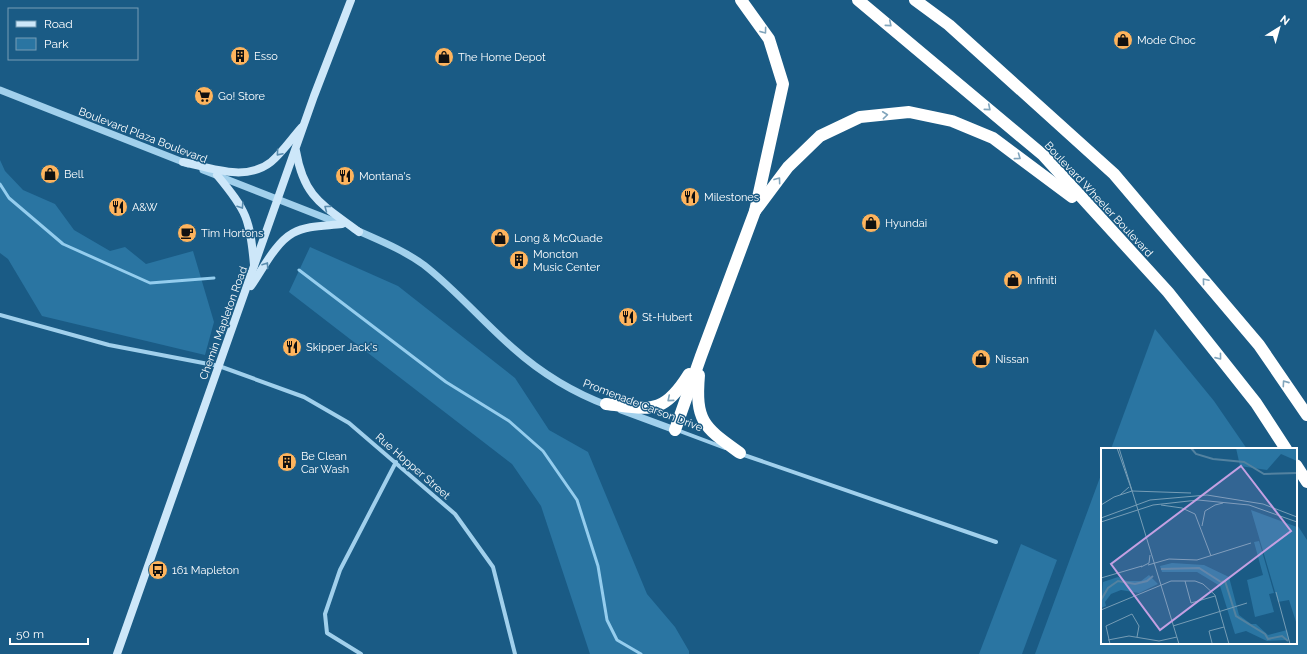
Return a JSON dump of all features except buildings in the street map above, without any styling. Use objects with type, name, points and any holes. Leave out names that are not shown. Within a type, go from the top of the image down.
[{"type":"highway","points":[[675,430],[755,211],[783,84],[770,39],[741,0]]},
{"type":"highway","name":"Boulevard Wheeler Boulevard","points":[[858,0],[1043,155],[1168,292],[1256,403],[1285,448]]},
{"type":"highway","name":"Boulevard Wheeler Boulevard","points":[[915,0],[950,25],[1114,174],[1259,346],[1307,415]]},
{"type":"highway","points":[[930,0],[1081,134],[1114,174]]},
{"type":"highway","points":[[755,211],[788,167],[820,136],[860,118],[909,112],[952,121],[992,138],[1068,193],[1201,335]]},
{"type":"highway","points":[[606,404],[656,408],[669,401],[679,391],[701,356]]},
{"type":"highway","points":[[701,356],[697,397],[698,409],[703,422],[712,433],[740,453]]},
{"type":"highway","points":[[1297,467],[1307,482]]},
{"type":"main road","name":"Chemin Mapleton Road","points":[[117,654],[305,124],[351,0]]},
{"type":"main road","points":[[183,162],[227,172],[248,172],[260,169],[272,161],[305,124]]},
{"type":"main road","points":[[296,150],[300,172],[308,191],[322,204],[359,232]]},
{"type":"main road","points":[[217,175],[234,195],[248,220],[254,268]]},
{"type":"main road","points":[[244,297],[281,243],[293,233],[308,228],[342,224]]},
{"type":"street","name":"Boulevard Plaza Boulevard","points":[[0,90],[279,199]]},
{"type":"street","name":"Promenade Carson Drive","points":[[279,199],[399,249],[424,266],[538,369],[572,389],[606,404],[675,430],[996,542]]},
{"type":"street","name":"Rue Hopper Street","points":[[0,315],[109,345],[219,366],[304,397],[349,423],[455,514],[493,567],[515,654]]},
{"type":"street","points":[[361,654],[327,633],[326,614],[340,570],[396,462]]},
{"type":"green space","points":[[0,160],[5,171],[23,190],[55,204],[74,230],[110,251],[125,247],[146,264],[193,251],[214,322],[205,355],[42,316],[8,259],[0,253]]},
{"type":"green space","points":[[310,247],[398,286],[515,378],[549,430],[588,452],[647,594],[675,627],[689,651],[689,654],[590,654],[541,506],[512,464],[289,292]]},
{"type":"green space","points":[[1155,329],[1214,401],[1246,448],[1111,448]]},
{"type":"green space","points":[[1101,475],[1101,644],[1297,644],[1297,525],[1307,540],[1307,654],[1035,654]]},
{"type":"green space","points":[[1021,544],[1057,560],[1022,654],[979,654]]},
{"type":"waterway","points":[[0,184],[9,198],[63,244],[150,283],[214,278]]},
{"type":"waterway","points":[[299,270],[446,382],[509,421],[543,451],[577,500],[598,566],[607,620],[617,640],[641,654]]},
{"type":"place","name":"Mode Choc","points":[[1123,40]]},
{"type":"place","name":"Esso","points":[[240,56]]},
{"type":"place","name":"The Home Depot","points":[[444,57]]},
{"type":"place","name":"Go! Store","points":[[204,96]]},
{"type":"place","name":"Bell","points":[[50,174]]},
{"type":"place","name":"Montana's","points":[[345,176]]},
{"type":"place","name":"Milestones","points":[[690,197]]},
{"type":"place","name":"A&W","points":[[118,207]]},
{"type":"place","name":"Hyundai","points":[[871,223]]},
{"type":"place","name":"Tim Hortons","points":[[187,233]]},
{"type":"place","name":"Long & McQuade","points":[[500,238]]},
{"type":"place","name":"Moncton Music Center","points":[[519,260]]},
{"type":"place","name":"Infiniti","points":[[1013,280]]},
{"type":"place","name":"St-Hubert","points":[[628,317]]},
{"type":"place","name":"Skipper Jack's","points":[[292,347]]},
{"type":"place","name":"Nissan","points":[[981,359]]},
{"type":"place","name":"Be Clean Car Wash","points":[[287,462]]},
{"type":"place","name":"161 Mapleton","points":[[158,570]]}]
